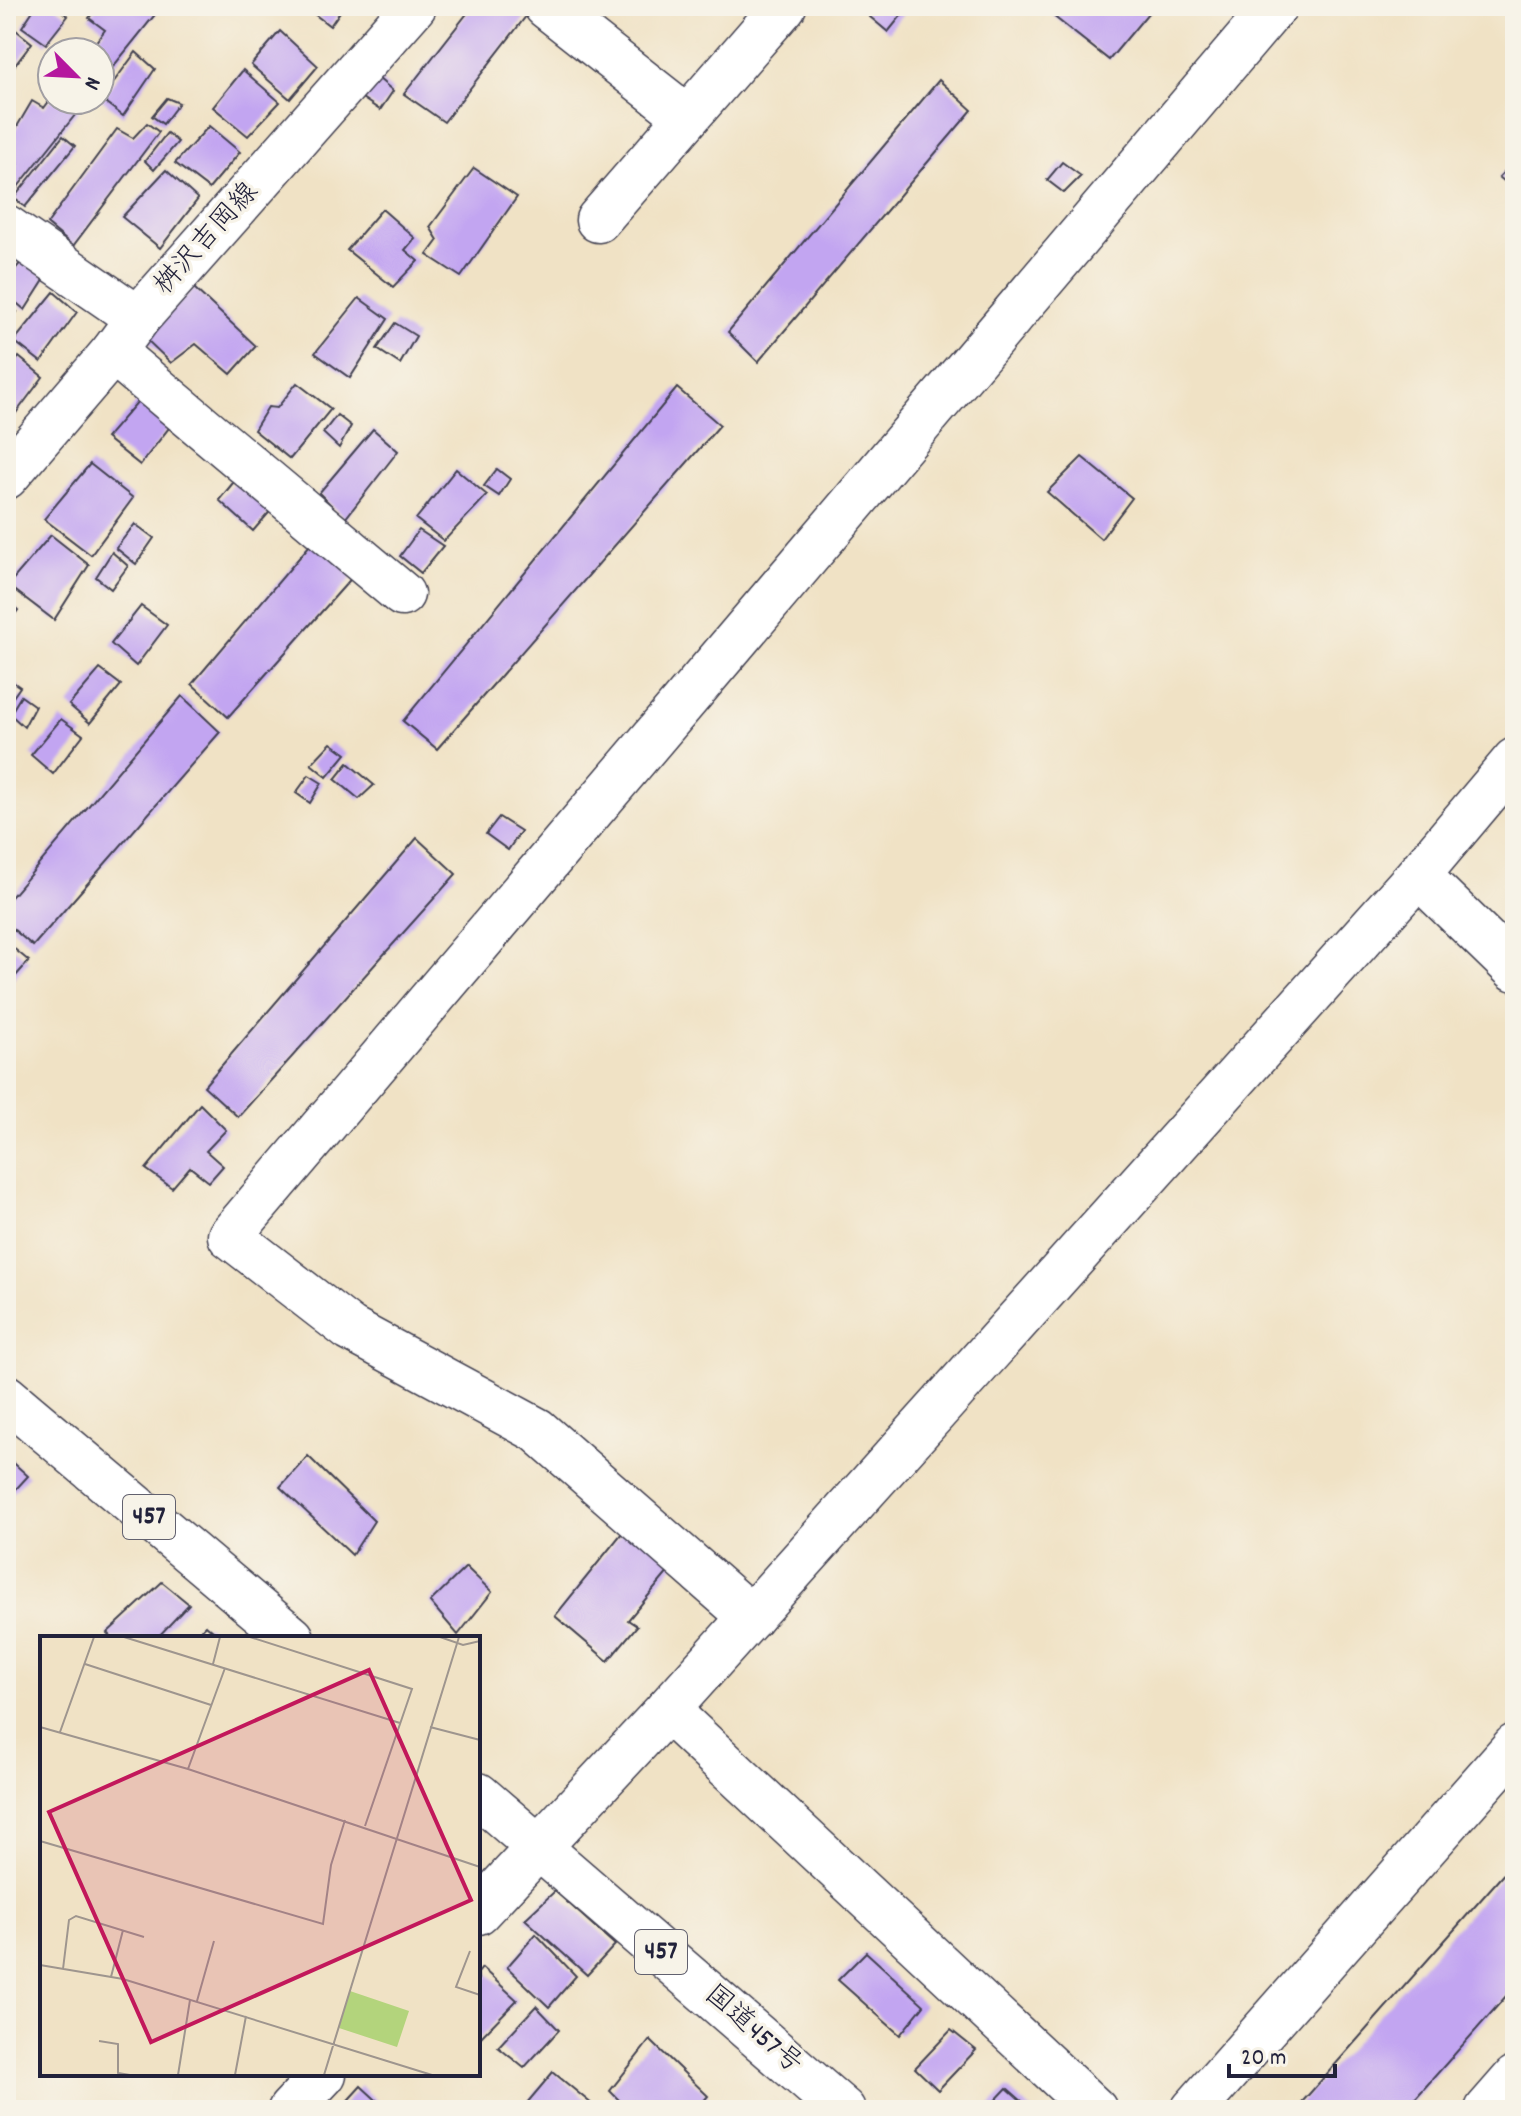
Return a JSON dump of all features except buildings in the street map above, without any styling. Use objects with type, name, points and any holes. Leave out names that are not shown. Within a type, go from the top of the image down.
[{"type":"main road","name":"桝沢吉岡線","points":[[6,477],[414,6]]},
{"type":"main road","points":[[546,6],[687,117]]},
{"type":"main road","points":[[598,220],[784,6]]},
{"type":"main road","points":[[751,1617],[537,1430],[350,1329],[230,1236],[1275,6]]},
{"type":"main road","points":[[6,227],[402,594]]},
{"type":"main road","points":[[480,1910],[751,1617],[1418,875],[1515,760]]},
{"type":"main road","points":[[1418,875],[1515,969]]},
{"type":"main road","name":"457","points":[[6,1397],[290,1636]]},
{"type":"main road","points":[[667,1710],[1095,2110]]},
{"type":"main road","points":[[1193,2110],[1515,1746]]},
{"type":"main road","name":"国道457号","points":[[480,1797],[843,2110]]},
{"type":"main road","points":[[290,2110],[322,2076]]},
{"type":"main road","points":[[1487,2110],[1515,2078]]}]
